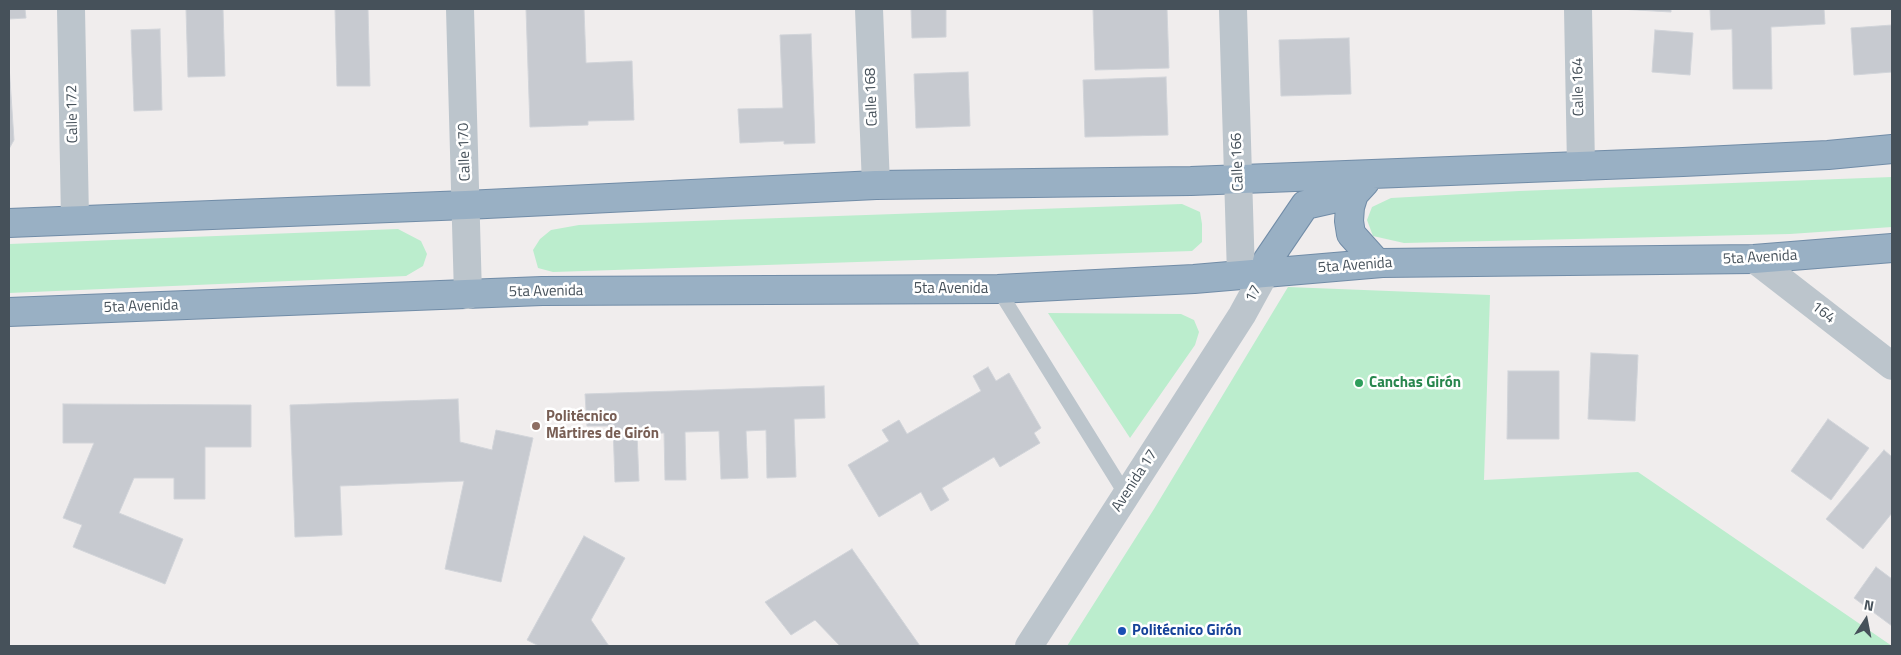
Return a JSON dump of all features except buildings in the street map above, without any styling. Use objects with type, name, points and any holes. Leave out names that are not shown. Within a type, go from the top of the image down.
[{"type":"highway","points":[[9,223],[466,205],[876,185],[1239,179],[1581,166],[1828,156],[1892,149]]},
{"type":"highway","points":[[1373,173],[1354,194],[1350,207],[1351,234],[1377,263]]},
{"type":"highway","points":[[1253,274],[1267,261],[1305,205],[1354,194]]},
{"type":"highway","name":"5ta Avenida","points":[[9,312],[542,291],[998,289],[1253,274],[1377,263],[1754,259],[1892,248]]},
{"type":"street","name":"Calle 172","points":[[71,9],[75,219]]},
{"type":"street","name":"Calle 170","points":[[460,9],[468,295]]},
{"type":"street","name":"Calle 168","points":[[869,9],[876,185]]},
{"type":"street","name":"Calle 166","points":[[1233,9],[1239,179],[1253,274],[1242,316]]},
{"type":"street","name":"Calle 164","points":[[1578,9],[1581,166]]},
{"type":"street","name":"164","points":[[1754,259],[1892,366]]},
{"type":"street","name":"Avenida 17","points":[[1029,646],[1242,316]]},
{"type":"lane","points":[[998,289],[1126,495]]},
{"type":"green space","points":[[1892,177],[1892,227],[1790,234],[1404,243],[1373,236],[1367,220],[1372,207],[1391,198],[1519,191]]},
{"type":"green space","points":[[1182,204],[1200,212],[1202,242],[1192,251],[553,272],[538,268],[533,250],[540,239],[551,230],[579,225]]},
{"type":"green space","points":[[398,229],[421,241],[427,254],[423,266],[406,276],[9,293],[9,244]]},
{"type":"green space","name":"Canchas Girón","points":[[1288,287],[1490,295],[1484,480],[1638,472],[1892,646],[1067,646],[1154,509]]},
{"type":"green space","points":[[1048,313],[1181,314],[1194,320],[1199,332],[1195,345],[1130,438]]},
{"type":"place","name":"Canchas Girón","points":[[1359,383]]},
{"type":"place","name":"Politécnico Mártires de Girón","points":[[536,426]]},
{"type":"place","name":"Politécnico Girón","points":[[1122,631]]}]
